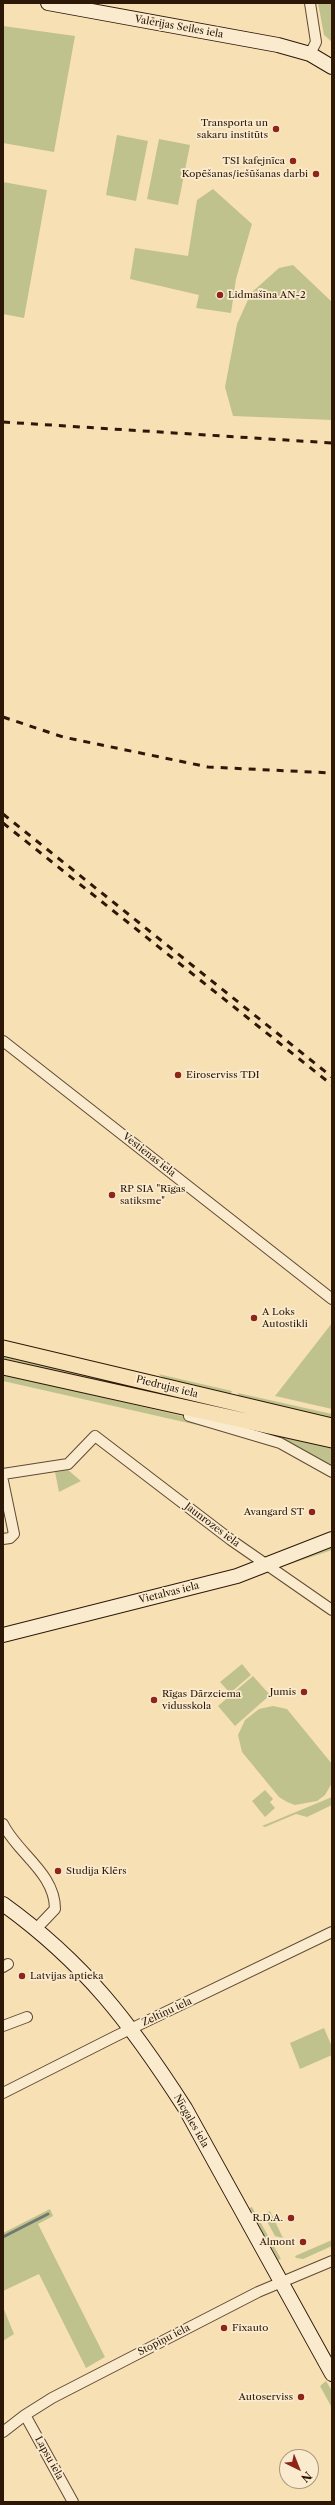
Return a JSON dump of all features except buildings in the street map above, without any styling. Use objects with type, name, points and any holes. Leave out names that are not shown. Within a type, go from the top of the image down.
[{"type":"main road","name":"Piedrujas iela","points":[[3,1348],[332,1426]]},
{"type":"main road","name":"Piedrujas iela","points":[[3,1368],[332,1440]]},
{"type":"street","name":"Valērijas Seiles iela","points":[[48,3],[255,40],[310,54],[332,67]]},
{"type":"street","points":[[310,3],[316,42],[310,54]]},
{"type":"street","name":"Vestienas iela","points":[[3,1041],[332,1299]]},
{"type":"street","points":[[133,1396],[167,1410],[218,1423],[280,1444],[332,1472]]},
{"type":"street","name":"Jaunrozes iela","points":[[3,1474],[68,1464],[95,1436],[231,1540],[332,1610]]},
{"type":"street","points":[[3,1481],[14,1534],[10,1538],[3,1539]]},
{"type":"street","name":"Vietalvas iela","points":[[3,1635],[237,1576],[332,1539]]},
{"type":"street","points":[[3,1824],[7,1833],[43,1874],[55,1901],[55,1909],[36,1929]]},
{"type":"street","name":"Nīcgales iela","points":[[3,1904],[36,1929],[93,1982],[131,2028],[185,2108],[331,2371]]},
{"type":"street","name":"Zeltiņu iela","points":[[3,2093],[131,2028],[332,1932]]},
{"type":"street","points":[[3,2026],[27,2017]]},
{"type":"street","name":"Stopiņu iela","points":[[3,2432],[25,2414],[52,2398],[237,2303],[332,2261]]},
{"type":"street","name":"Lapsu iela","points":[[25,2414],[74,2502]]},
{"type":"green space","points":[[318,3],[332,3],[332,42],[324,35]]},
{"type":"green space","points":[[3,26],[75,36],[54,152],[3,143]]},
{"type":"green space","points":[[117,135],[148,141],[136,201],[106,195]]},
{"type":"green space","points":[[159,139],[190,145],[178,205],[147,199]]},
{"type":"green space","points":[[3,182],[47,190],[24,318],[3,314]]},
{"type":"green space","points":[[213,189],[252,224],[236,279],[231,313],[196,308],[199,295],[130,279],[135,248],[188,256],[197,200]]},
{"type":"green space","points":[[293,265],[332,302],[332,420],[233,416],[225,387],[237,324],[251,293],[279,268]]},
{"type":"green space","points":[[332,1323],[332,1409],[275,1396],[279,1391]]},
{"type":"green space","points":[[3,1354],[189,1400],[3,1361]]},
{"type":"green space","points":[[3,1374],[203,1421],[237,1434],[3,1381]]},
{"type":"green space","points":[[158,1374],[232,1391],[230,1395],[167,1380]]},
{"type":"green space","points":[[238,1393],[332,1414],[332,1419],[239,1398]]},
{"type":"green space","points":[[245,1427],[332,1445],[332,1467],[287,1441]]},
{"type":"green space","points":[[68,1470],[81,1481],[59,1492],[55,1472]]},
{"type":"green space","points":[[332,1545],[332,1550],[287,1565],[286,1562]]},
{"type":"green space","points":[[242,1664],[251,1675],[230,1693],[220,1682]]},
{"type":"green space","points":[[253,1676],[270,1695],[235,1726],[218,1706]]},
{"type":"green space","points":[[273,1706],[287,1709],[332,1764],[332,1783],[325,1795],[317,1801],[295,1805],[279,1797],[242,1752],[238,1735],[245,1720],[259,1709]]},
{"type":"green space","points":[[265,1790],[273,1799],[270,1802],[275,1808],[265,1817],[252,1801]]},
{"type":"green space","points":[[332,1797],[332,1805],[307,1817],[296,1814],[265,1827],[262,1826]]},
{"type":"green space","points":[[324,2028],[332,2047],[332,2055],[300,2069],[290,2043]]},
{"type":"green space","points":[[252,2207],[281,2259],[278,2260],[249,2208]]},
{"type":"green space","points":[[50,2209],[53,2216],[38,2224],[105,2357],[86,2368],[39,2274],[3,2291],[3,2233]]},
{"type":"green space","points":[[270,2211],[283,2238],[275,2236],[263,2214]]},
{"type":"green space","points":[[332,2240],[332,2246],[303,2259],[296,2258],[295,2256]]},
{"type":"green space","points":[[3,2307],[14,2334],[3,2341]]},
{"type":"green space","points":[[326,2381],[332,2391],[332,2408],[320,2386]]},
{"type":"waterway","points":[[3,2237],[48,2214]]},
{"type":"railway","points":[[3,422],[332,443]]},
{"type":"railway","points":[[3,717],[63,737],[208,767],[332,773]]},
{"type":"railway","points":[[3,814],[332,1077]]},
{"type":"railway","points":[[3,823],[332,1085]]},
{"type":"place","name":"Transporta un sakaru institūts","points":[[276,129]]},
{"type":"place","name":"TSI kafejnīca","points":[[293,161]]},
{"type":"place","name":"Kopēšanas/iešūšanas darbi","points":[[316,174]]},
{"type":"place","name":"Lidmašīna AN-2","points":[[220,295]]},
{"type":"place","name":"Eiroserviss TDI","points":[[178,1075]]},
{"type":"place","name":"RP SIA \"Rīgas satiksme\"","points":[[112,1195]]},
{"type":"place","name":"A Loks Autostikli","points":[[254,1318]]},
{"type":"place","name":"Avangard ST","points":[[312,1512]]},
{"type":"place","name":"Jumis","points":[[304,1692]]},
{"type":"place","name":"Rīgas Dārzciema vidusskola","points":[[154,1700]]},
{"type":"place","name":"Studija Klērs","points":[[58,1871]]},
{"type":"place","name":"Latvijas aptieka","points":[[22,1976]]},
{"type":"place","name":"R.D.A.","points":[[291,2218]]},
{"type":"place","name":"Almont","points":[[303,2242]]},
{"type":"place","name":"Fixauto","points":[[224,2328]]},
{"type":"place","name":"Autoserviss","points":[[301,2397]]}]
